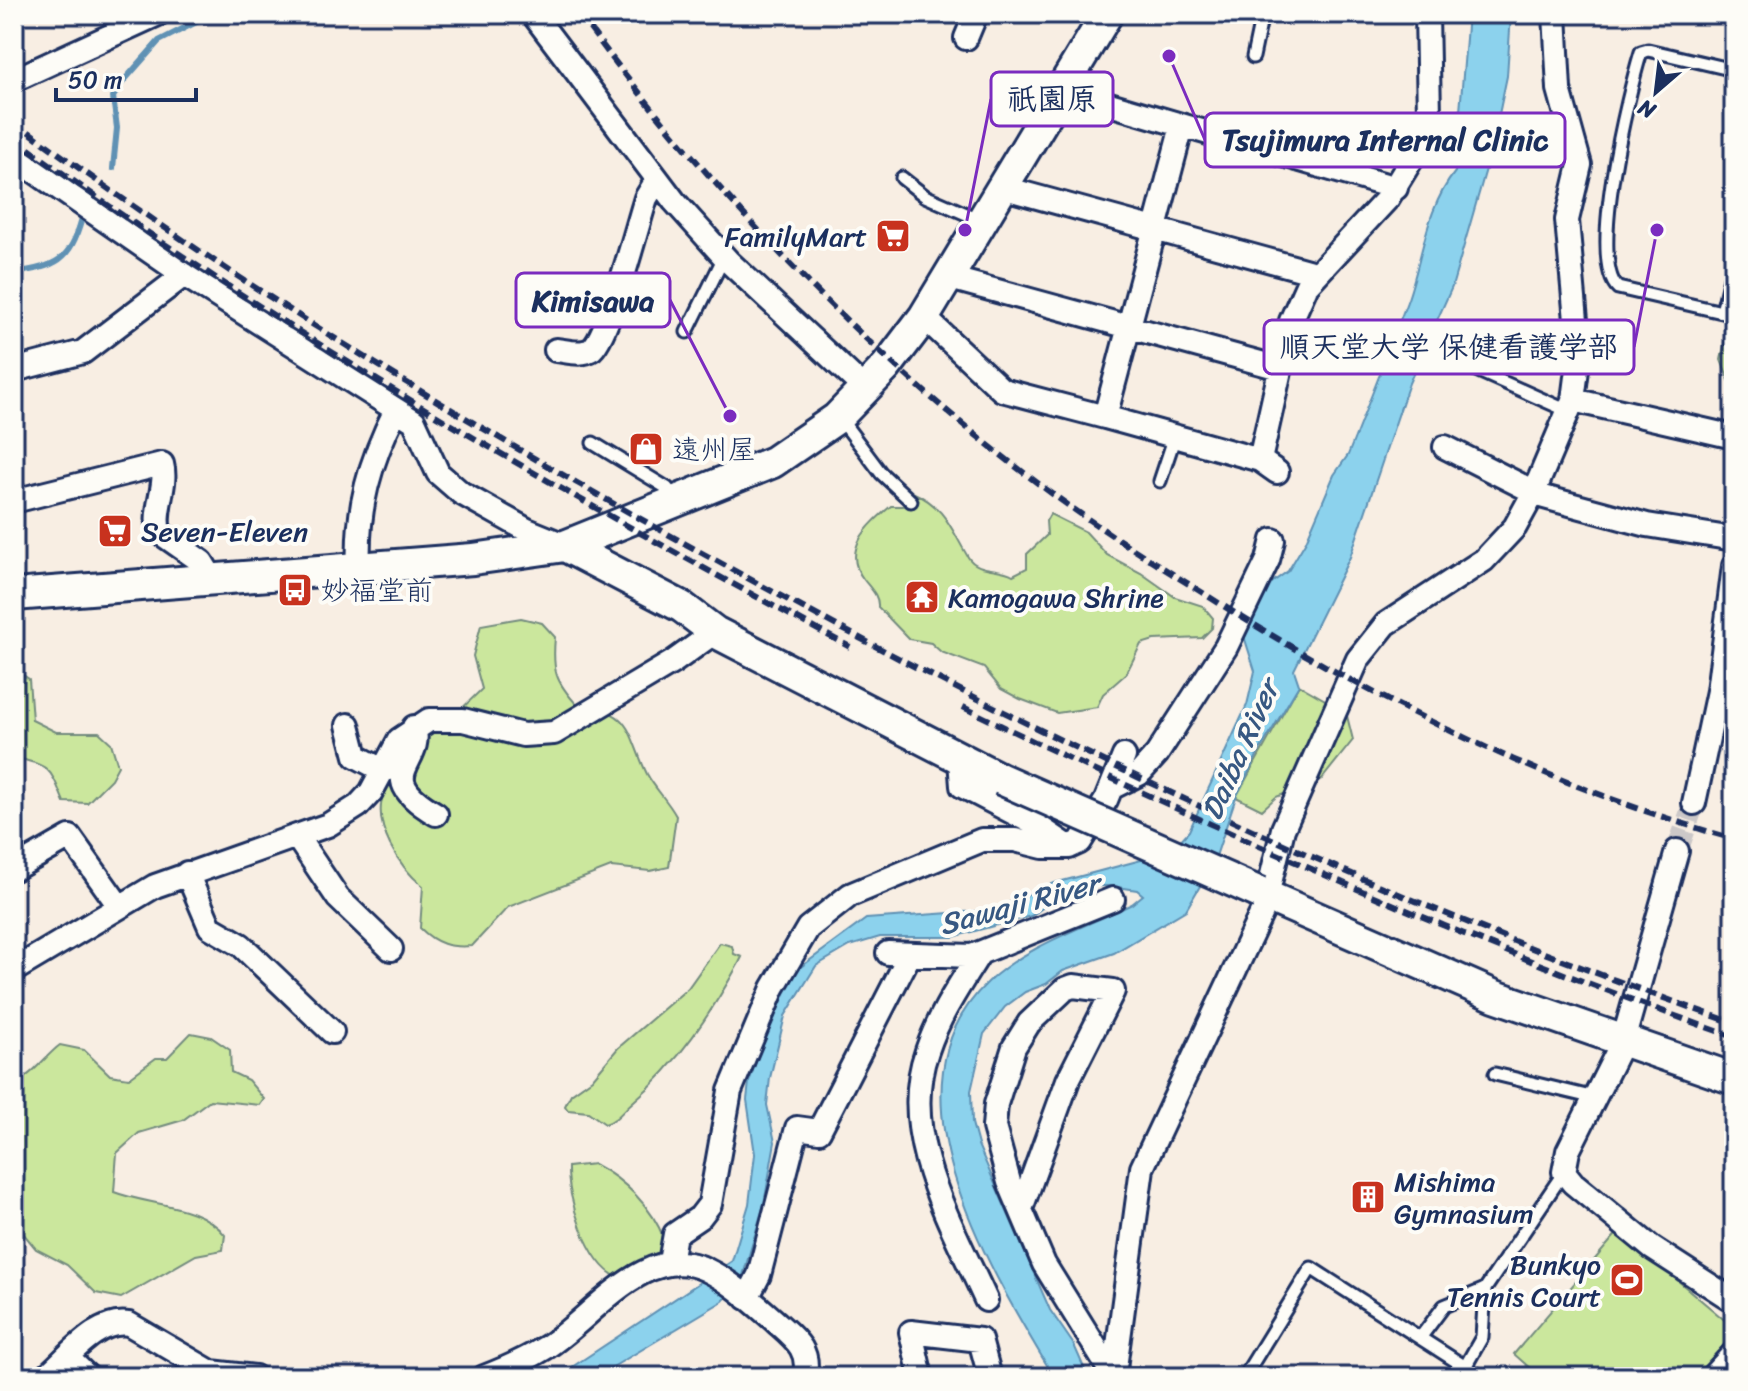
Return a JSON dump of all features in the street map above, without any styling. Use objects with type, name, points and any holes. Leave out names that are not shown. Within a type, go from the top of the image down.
[{"type":"street","points":[[14,80],[158,14]]},
{"type":"street","points":[[533,14],[657,180],[724,257],[865,389]]},
{"type":"street","points":[[966,38],[976,14]]},
{"type":"street","points":[[924,317],[1002,390],[1175,436],[1268,466],[1279,368],[1296,309],[1315,273],[1396,188],[1426,132],[1427,14]]},
{"type":"street","points":[[1114,1376],[1142,1168],[1225,997],[1264,894],[1283,829],[1362,651],[1403,611],[1484,560],[1515,527],[1533,494],[1570,405],[1579,354],[1568,213],[1580,165],[1559,89],[1555,14]]},
{"type":"street","points":[[14,595],[473,559],[565,546],[773,462],[804,444],[838,416],[865,389],[924,317],[1058,94],[1101,16]]},
{"type":"street","points":[[1058,94],[1106,103],[1396,188]]},
{"type":"street","points":[[1105,417],[1182,126]]},
{"type":"street","points":[[14,157],[184,275],[396,410],[418,427],[438,473],[446,482],[527,530],[565,546],[682,607],[715,632],[960,760],[1495,996],[1734,1079]]},
{"type":"street","points":[[556,350],[584,353],[594,347],[605,324],[646,198],[657,180]]},
{"type":"street","points":[[1001,187],[1315,273]]},
{"type":"street","points":[[14,370],[83,352],[184,275]]},
{"type":"street","points":[[946,277],[1021,295],[1279,368]]},
{"type":"street","points":[[1570,405],[1734,437]]},
{"type":"street","points":[[359,568],[358,547],[372,458],[396,410]]},
{"type":"street","points":[[1445,447],[1533,494],[1647,525],[1734,539]]},
{"type":"street","points":[[14,501],[162,464],[165,474],[159,505],[159,532],[202,562],[213,580]]},
{"type":"street","points":[[1111,788],[1139,774],[1157,754],[1226,647],[1268,560],[1273,540]]},
{"type":"street","points":[[1694,803],[1726,694],[1734,566]]},
{"type":"street","points":[[14,970],[119,906],[187,873],[328,825],[358,806],[384,771],[399,740],[414,727],[445,717],[523,735],[554,733],[673,662],[715,632]]},
{"type":"street","points":[[348,725],[356,756],[384,771]]},
{"type":"street","points":[[414,727],[416,737],[405,766],[404,783],[411,798],[436,814]]},
{"type":"street","points":[[670,1262],[675,1234],[705,1213],[710,1204],[730,1091],[773,988],[808,928],[850,895],[982,840],[1069,847],[1080,842],[1092,828],[1124,756]]},
{"type":"street","points":[[960,760],[962,786],[1035,824],[1069,847]]},
{"type":"street","points":[[14,869],[70,837],[119,906]]},
{"type":"street","points":[[297,837],[338,898],[391,949]]},
{"type":"street","points":[[1677,851],[1623,1041],[1568,1151],[1564,1172],[1573,1183],[1652,1248],[1734,1301]]},
{"type":"street","points":[[187,873],[210,927],[241,945],[332,1032]]},
{"type":"street","points":[[743,1295],[759,1275],[797,1128],[819,1131],[898,954],[979,954],[1113,899]]},
{"type":"street","points":[[979,954],[936,1026],[919,1080],[918,1107],[920,1130],[939,1198],[986,1300]]},
{"type":"street","points":[[1021,1209],[1068,1080],[1113,991],[1073,986],[1065,989],[1029,1023],[1007,1064],[996,1104],[994,1127],[997,1146],[1021,1209],[1044,1264],[1114,1376]]},
{"type":"street","points":[[513,1377],[636,1276],[670,1262],[708,1270],[743,1295],[802,1348],[807,1361],[804,1377]]},
{"type":"street","points":[[45,1377],[100,1329],[118,1322],[129,1324],[210,1375],[255,1377]]},
{"type":"street","points":[[921,1377],[911,1332],[980,1340],[990,1377]]},
{"type":"street","points":[[484,1377],[545,1348]]},
{"type":"street","points":[[1712,1377],[1734,1353]]},
{"type":"street","points":[[68,1358],[88,1377]]},
{"type":"lane","points":[[1253,57],[1262,14]]},
{"type":"lane","points":[[1734,70],[1648,50],[1641,52],[1607,211],[1611,277],[1618,288],[1722,312],[1734,261]]},
{"type":"lane","points":[[902,178],[925,196],[980,220]]},
{"type":"lane","points":[[687,332],[724,257]]},
{"type":"lane","points":[[1476,370],[1570,405]]},
{"type":"lane","points":[[838,416],[881,473],[911,501]]},
{"type":"lane","points":[[1160,481],[1175,436]]},
{"type":"lane","points":[[593,443],[667,488],[677,499]]},
{"type":"lane","points":[[1495,1074],[1595,1098]]},
{"type":"lane","points":[[1465,1367],[1482,1337],[1485,1289],[1564,1172]]},
{"type":"lane","points":[[1244,1377],[1311,1268],[1481,1377]]},
{"type":"lane","points":[[1420,1338],[1444,1306],[1485,1289]]},
{"type":"green space","points":[[1734,299],[1734,392],[1721,360]]},
{"type":"green space","points":[[912,492],[940,511],[968,557],[977,565],[1013,575],[1027,568],[1027,554],[1047,535],[1046,521],[1050,514],[1086,532],[1107,555],[1141,573],[1175,597],[1203,606],[1213,618],[1212,628],[1202,638],[1154,640],[1141,644],[1126,674],[1103,694],[1097,707],[1057,713],[1020,699],[1001,689],[984,668],[941,652],[931,643],[909,639],[878,607],[876,596],[857,569],[855,558],[860,538],[891,506],[903,506]]},
{"type":"green space","points":[[521,618],[542,623],[555,637],[557,675],[578,706],[610,713],[626,726],[647,774],[676,816],[669,867],[650,871],[611,867],[508,907],[472,946],[450,945],[432,938],[420,928],[423,886],[405,868],[390,845],[381,818],[381,805],[384,793],[399,773],[418,733],[447,723],[482,689],[473,656],[481,625]]},
{"type":"green space","points":[[14,669],[29,679],[32,720],[56,732],[99,732],[111,743],[118,766],[111,779],[87,803],[64,802],[47,770],[14,757]]},
{"type":"green space","points":[[1299,685],[1346,712],[1353,740],[1322,779],[1276,797],[1262,810],[1236,797]]},
{"type":"green space","points":[[720,943],[732,946],[734,954],[742,957],[705,1019],[665,1071],[610,1122],[605,1124],[588,1112],[568,1110],[565,1106],[571,1094],[592,1079],[618,1048],[688,988]]},
{"type":"green space","points":[[191,1033],[211,1037],[230,1050],[231,1072],[248,1080],[264,1099],[260,1105],[210,1100],[183,1120],[139,1133],[117,1153],[114,1192],[202,1217],[225,1235],[223,1250],[196,1255],[121,1298],[96,1293],[67,1265],[36,1249],[18,1227],[14,1216],[14,1082],[32,1072],[60,1045],[84,1050],[110,1075],[129,1078],[156,1058],[167,1058]]},
{"type":"green space","points":[[594,1164],[616,1178],[645,1205],[664,1239],[658,1259],[617,1277],[606,1269],[588,1244],[571,1195],[568,1167]]},
{"type":"green space","name":"Bunkyo Tennis Court","points":[[1619,1231],[1734,1328],[1734,1334],[1697,1377],[1540,1377],[1514,1354]]},
{"type":"water","points":[[1468,14],[1511,14],[1507,76],[1492,148],[1452,287],[1409,383],[1350,557],[1294,670],[1299,685],[1236,797],[1214,862],[1186,910],[1114,953],[1063,971],[1046,984],[1025,992],[1005,1007],[984,1034],[971,1091],[972,1123],[978,1145],[1050,1310],[1074,1345],[1088,1377],[1054,1377],[1002,1287],[956,1181],[944,1127],[942,1075],[956,1026],[988,982],[1020,958],[1132,904],[1143,895],[1137,890],[1111,886],[1086,886],[1058,897],[1031,916],[953,937],[880,937],[850,946],[816,966],[785,1016],[770,1078],[767,1105],[775,1142],[764,1204],[742,1279],[723,1301],[596,1377],[557,1377],[732,1261],[749,1204],[755,1154],[747,1100],[749,1082],[774,1010],[798,969],[866,919],[992,910],[1051,884],[1160,855],[1189,831],[1247,705],[1255,671],[1243,633],[1270,584],[1288,571],[1306,541],[1334,475],[1348,455],[1408,299],[1431,217],[1455,172]]},
{"type":"waterway","points":[[113,168],[117,128],[113,97],[121,84],[159,41],[212,14]]},
{"type":"waterway","points":[[494,14],[513,14]]},
{"type":"waterway","points":[[14,273],[41,268],[59,259],[72,244],[82,218]]},
{"type":"tunnel","points":[[1677,851],[1694,803]]},
{"type":"railway","points":[[579,14],[687,150],[808,282],[871,344],[938,403],[1075,510],[1265,632],[1394,703],[1594,793],[1734,839]]},
{"type":"railway","points":[[14,121],[190,245],[371,361],[556,471],[864,640],[985,703],[1230,820],[1480,927],[1734,1023]]},
{"type":"railway","points":[[14,138],[215,278],[423,408],[635,530],[850,647]]},
{"type":"railway","points":[[963,707],[1344,883],[1538,964],[1734,1037]]},
{"type":"place","name":"Tsujimura Internal Clinic","points":[[1169,56]]},
{"type":"place","name":"祇園原","points":[[965,230]]},
{"type":"place","name":"順天堂大学 保健看護学部","points":[[1657,230]]},
{"type":"place","name":"FamilyMart","points":[[893,236]]},
{"type":"place","name":"Kimisawa","points":[[730,416]]},
{"type":"place","name":"遠州屋","points":[[646,449]]},
{"type":"place","name":"Seven-Eleven","points":[[115,531]]},
{"type":"place","name":"妙福堂前","points":[[295,590]]},
{"type":"place","name":"Kamogawa Shrine","points":[[922,597]]},
{"type":"place","name":"Mishima Gymnasium","points":[[1368,1197]]},
{"type":"place","name":"Bunkyo Tennis Court","points":[[1627,1280]]},
{"type":"water label","name":"Daiba River","points":[[1240,750]]},
{"type":"water label","name":"Sawaji River","points":[[1019,904]]}]
